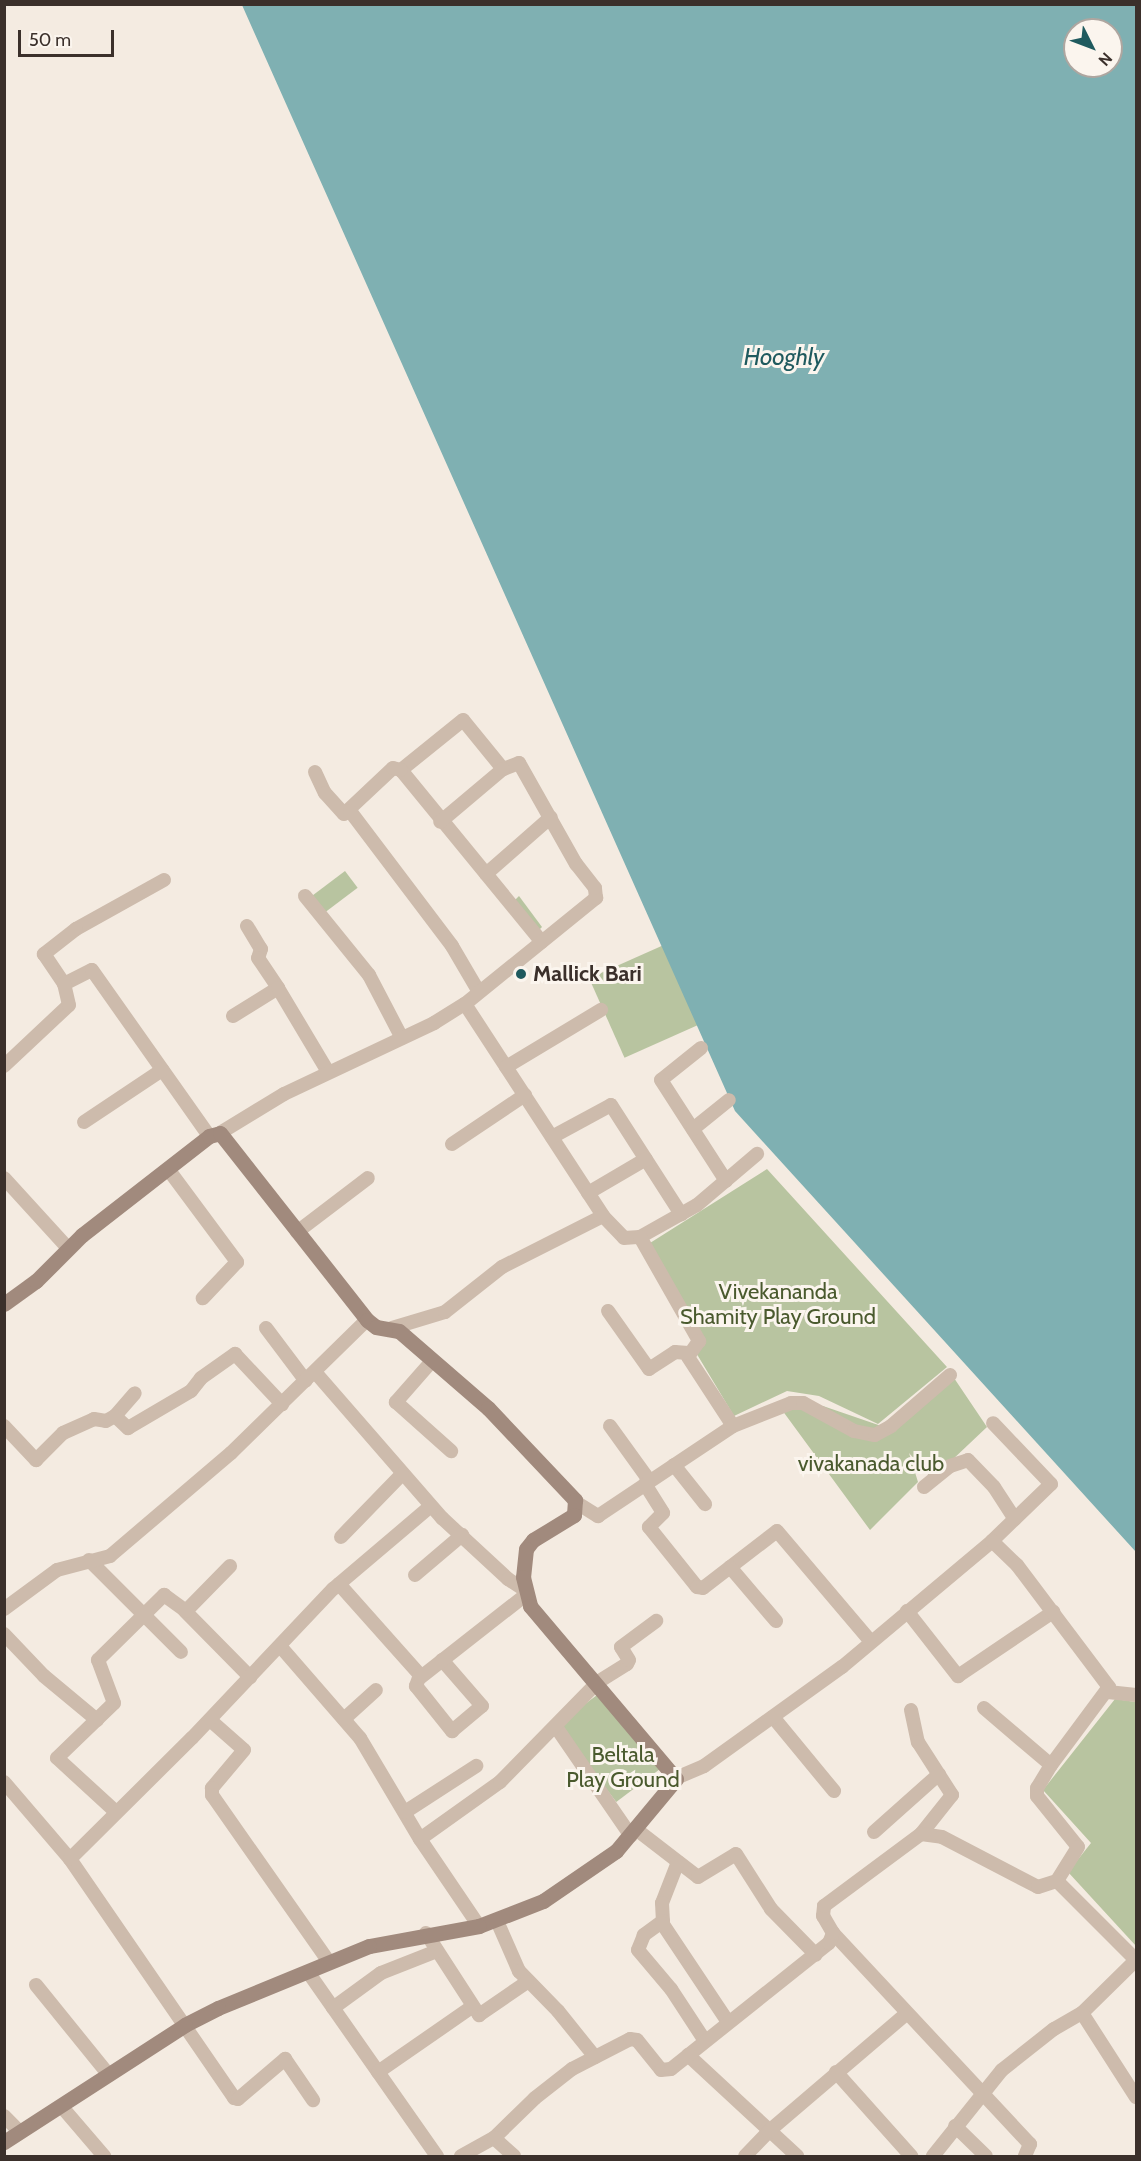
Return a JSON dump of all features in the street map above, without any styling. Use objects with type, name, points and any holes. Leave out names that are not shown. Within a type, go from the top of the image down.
[{"type":"street","points":[[401,770],[463,720],[503,769]]},
{"type":"street","points":[[4,1304],[36,1281],[67,1247],[215,1135],[328,1072],[402,1038],[465,1004],[597,894],[523,765],[515,763],[503,769],[440,822]]},
{"type":"street","points":[[315,772],[341,813],[350,811],[393,768],[401,770],[440,822],[542,942]]},
{"type":"street","points":[[350,811],[452,946],[479,992]]},
{"type":"street","points":[[486,874],[551,817]]},
{"type":"street","points":[[4,1066],[69,1005],[64,984],[44,951],[164,880]]},
{"type":"street","points":[[305,896],[369,975],[402,1038]]},
{"type":"street","points":[[247,926],[261,949],[258,958],[328,1072]]},
{"type":"street","points":[[64,984],[92,970],[162,1070],[297,1232],[366,1320],[379,1328],[392,1328],[445,1312],[502,1267],[603,1216]]},
{"type":"street","points":[[233,1016],[278,988]]},
{"type":"street","points":[[465,1004],[603,1216],[624,1238],[640,1238],[681,1214],[726,1181],[757,1154]]},
{"type":"street","points":[[506,1067],[601,1010]]},
{"type":"street","points":[[701,1048],[661,1079],[726,1181]]},
{"type":"street","points":[[84,1122],[162,1070]]},
{"type":"street","points":[[453,1144],[525,1095]]},
{"type":"street","points":[[693,1129],[729,1101]]},
{"type":"street","points":[[552,1137],[609,1104],[681,1214]]},
{"type":"street","points":[[588,1193],[646,1159]]},
{"type":"street","points":[[168,1169],[237,1262],[203,1298]]},
{"type":"street","points":[[4,1178],[67,1247]]},
{"type":"street","points":[[297,1232],[368,1179]]},
{"type":"street","points":[[640,1238],[699,1341],[688,1353]]},
{"type":"street","points":[[608,1311],[649,1369],[675,1352],[688,1353]]},
{"type":"street","points":[[4,1609],[57,1570],[110,1556],[231,1453],[366,1320]]},
{"type":"street","points":[[266,1328],[431,1506],[508,1579],[526,1592]]},
{"type":"street","points":[[392,1328],[488,1408],[577,1503],[596,1517],[733,1426],[795,1402],[855,1431],[875,1435],[950,1375]]},
{"type":"street","points":[[688,1353],[733,1426]]},
{"type":"street","points":[[115,1416],[128,1428],[191,1391],[204,1375],[235,1354],[282,1404]]},
{"type":"street","points":[[432,1361],[396,1402],[451,1451]]},
{"type":"street","points":[[4,1426],[36,1460],[70,1428],[94,1419],[106,1420],[115,1416],[135,1393]]},
{"type":"street","points":[[4,2142],[62,2107],[185,2025],[369,1946],[426,1933],[479,1926],[497,1921],[570,1885],[634,1833],[676,1778],[704,1766],[872,1642],[992,1540],[1051,1484],[993,1423]]},
{"type":"street","points":[[610,1426],[647,1482],[663,1513],[648,1526],[697,1587],[703,1588],[773,1532],[780,1532],[872,1642]]},
{"type":"street","points":[[924,1487],[950,1466],[968,1460],[994,1487],[1015,1519]]},
{"type":"street","points":[[674,1465],[705,1504]]},
{"type":"street","points":[[341,1537],[402,1474]]},
{"type":"street","points":[[577,1503],[574,1515],[527,1546],[526,1592],[536,1614],[598,1682],[638,1737],[676,1778]]},
{"type":"street","points":[[70,1859],[210,1719],[339,1584],[431,1506]]},
{"type":"street","points":[[415,1575],[462,1535]]},
{"type":"street","points":[[921,1834],[942,1837],[1038,1887],[1057,1881],[1078,1847],[1037,1796],[1037,1788],[1051,1765],[1108,1692],[1108,1685],[1017,1565],[992,1540]]},
{"type":"street","points":[[89,1560],[181,1652]]},
{"type":"street","points":[[185,1611],[230,1566]]},
{"type":"street","points":[[730,1567],[776,1622]]},
{"type":"street","points":[[339,1584],[421,1677]]},
{"type":"street","points":[[442,1660],[482,1706],[453,1731],[416,1686],[421,1677],[442,1660],[526,1592]]},
{"type":"street","points":[[116,1812],[58,1760],[114,1699],[98,1660],[166,1594],[250,1677]]},
{"type":"street","points":[[907,1611],[958,1676],[1053,1612]]},
{"type":"street","points":[[420,1839],[500,1782],[598,1682],[627,1664],[629,1660],[621,1647],[656,1621]]},
{"type":"street","points":[[4,1634],[44,1676],[97,1720]]},
{"type":"street","points":[[280,1646],[344,1719],[420,1839],[479,1926]]},
{"type":"street","points":[[344,1719],[376,1690]]},
{"type":"street","points":[[1108,1692],[1137,1695]]},
{"type":"street","points":[[984,1708],[1051,1765]]},
{"type":"street","points":[[910,1710],[918,1742],[952,1795],[921,1834],[824,1906],[823,1916],[833,1933],[906,2014],[1030,2144],[1025,2157]]},
{"type":"street","points":[[773,1717],[834,1791]]},
{"type":"street","points":[[210,1719],[244,1750],[212,1788],[212,1795],[329,1962]]},
{"type":"street","points":[[556,1727],[634,1833],[700,1877],[736,1854],[771,1909],[816,1955]]},
{"type":"street","points":[[405,1812],[476,1766]]},
{"type":"street","points":[[874,1832],[939,1773]]},
{"type":"street","points":[[4,1782],[70,1859],[235,2099],[285,2059],[313,2100]]},
{"type":"street","points":[[678,1862],[662,1903],[662,1923],[728,2022]]},
{"type":"street","points":[[933,2157],[982,2092],[1038,2040],[1082,2013],[1137,1960],[1057,1881]]},
{"type":"street","points":[[497,1921],[510,1955],[527,1982],[558,2011],[595,2057]]},
{"type":"street","points":[[662,1923],[644,1935],[639,1953],[671,1989],[705,2041]]},
{"type":"street","points":[[426,1933],[472,2007],[481,2015],[527,1982]]},
{"type":"street","points":[[461,2157],[494,2138],[535,2098],[595,2057],[632,2039],[663,2071],[688,2055],[816,1955],[833,1933]]},
{"type":"street","points":[[333,2008],[381,1973],[437,1951]]},
{"type":"street","points":[[308,1972],[437,2157]]},
{"type":"street","points":[[36,1985],[109,2075]]},
{"type":"street","points":[[378,2072],[472,2007]]},
{"type":"street","points":[[1082,2013],[1137,2097]]},
{"type":"street","points":[[745,2157],[770,2131],[836,2072],[906,2014]]},
{"type":"street","points":[[688,2055],[797,2157]]},
{"type":"street","points":[[836,2072],[911,2157]]},
{"type":"street","points":[[62,2107],[104,2157]]},
{"type":"street","points":[[4,2116],[19,2131]]},
{"type":"street","points":[[955,2126],[986,2157]]},
{"type":"street","points":[[494,2138],[514,2157]]},
{"type":"green space","points":[[345,871],[358,888],[322,914],[310,897]]},
{"type":"green space","points":[[519,896],[542,927],[536,933],[512,903]]},
{"type":"green space","points":[[675,940],[710,1019],[625,1058],[589,978]]},
{"type":"green space","name":"Vivekananda Shamity Play Ground","points":[[767,1169],[947,1367],[878,1424],[819,1396],[787,1391],[734,1416],[695,1351],[705,1343],[650,1243]]},
{"type":"green space","name":"vivakanada club","points":[[954,1378],[987,1427],[932,1479],[909,1453],[918,1482],[870,1530],[782,1410],[823,1406],[893,1430]]},
{"type":"green space","name":"Beltala Play Ground","points":[[601,1692],[659,1769],[616,1802],[558,1724]]},
{"type":"green space","points":[[1115,1699],[1136,1702],[1136,1946],[1068,1872],[1091,1843],[1043,1790]]},
{"type":"water","name":"Hooghly","points":[[242,5],[1136,5],[1136,1552],[735,1111]]},
{"type":"place","name":"Mallick Bari","points":[[521,974]]}]
